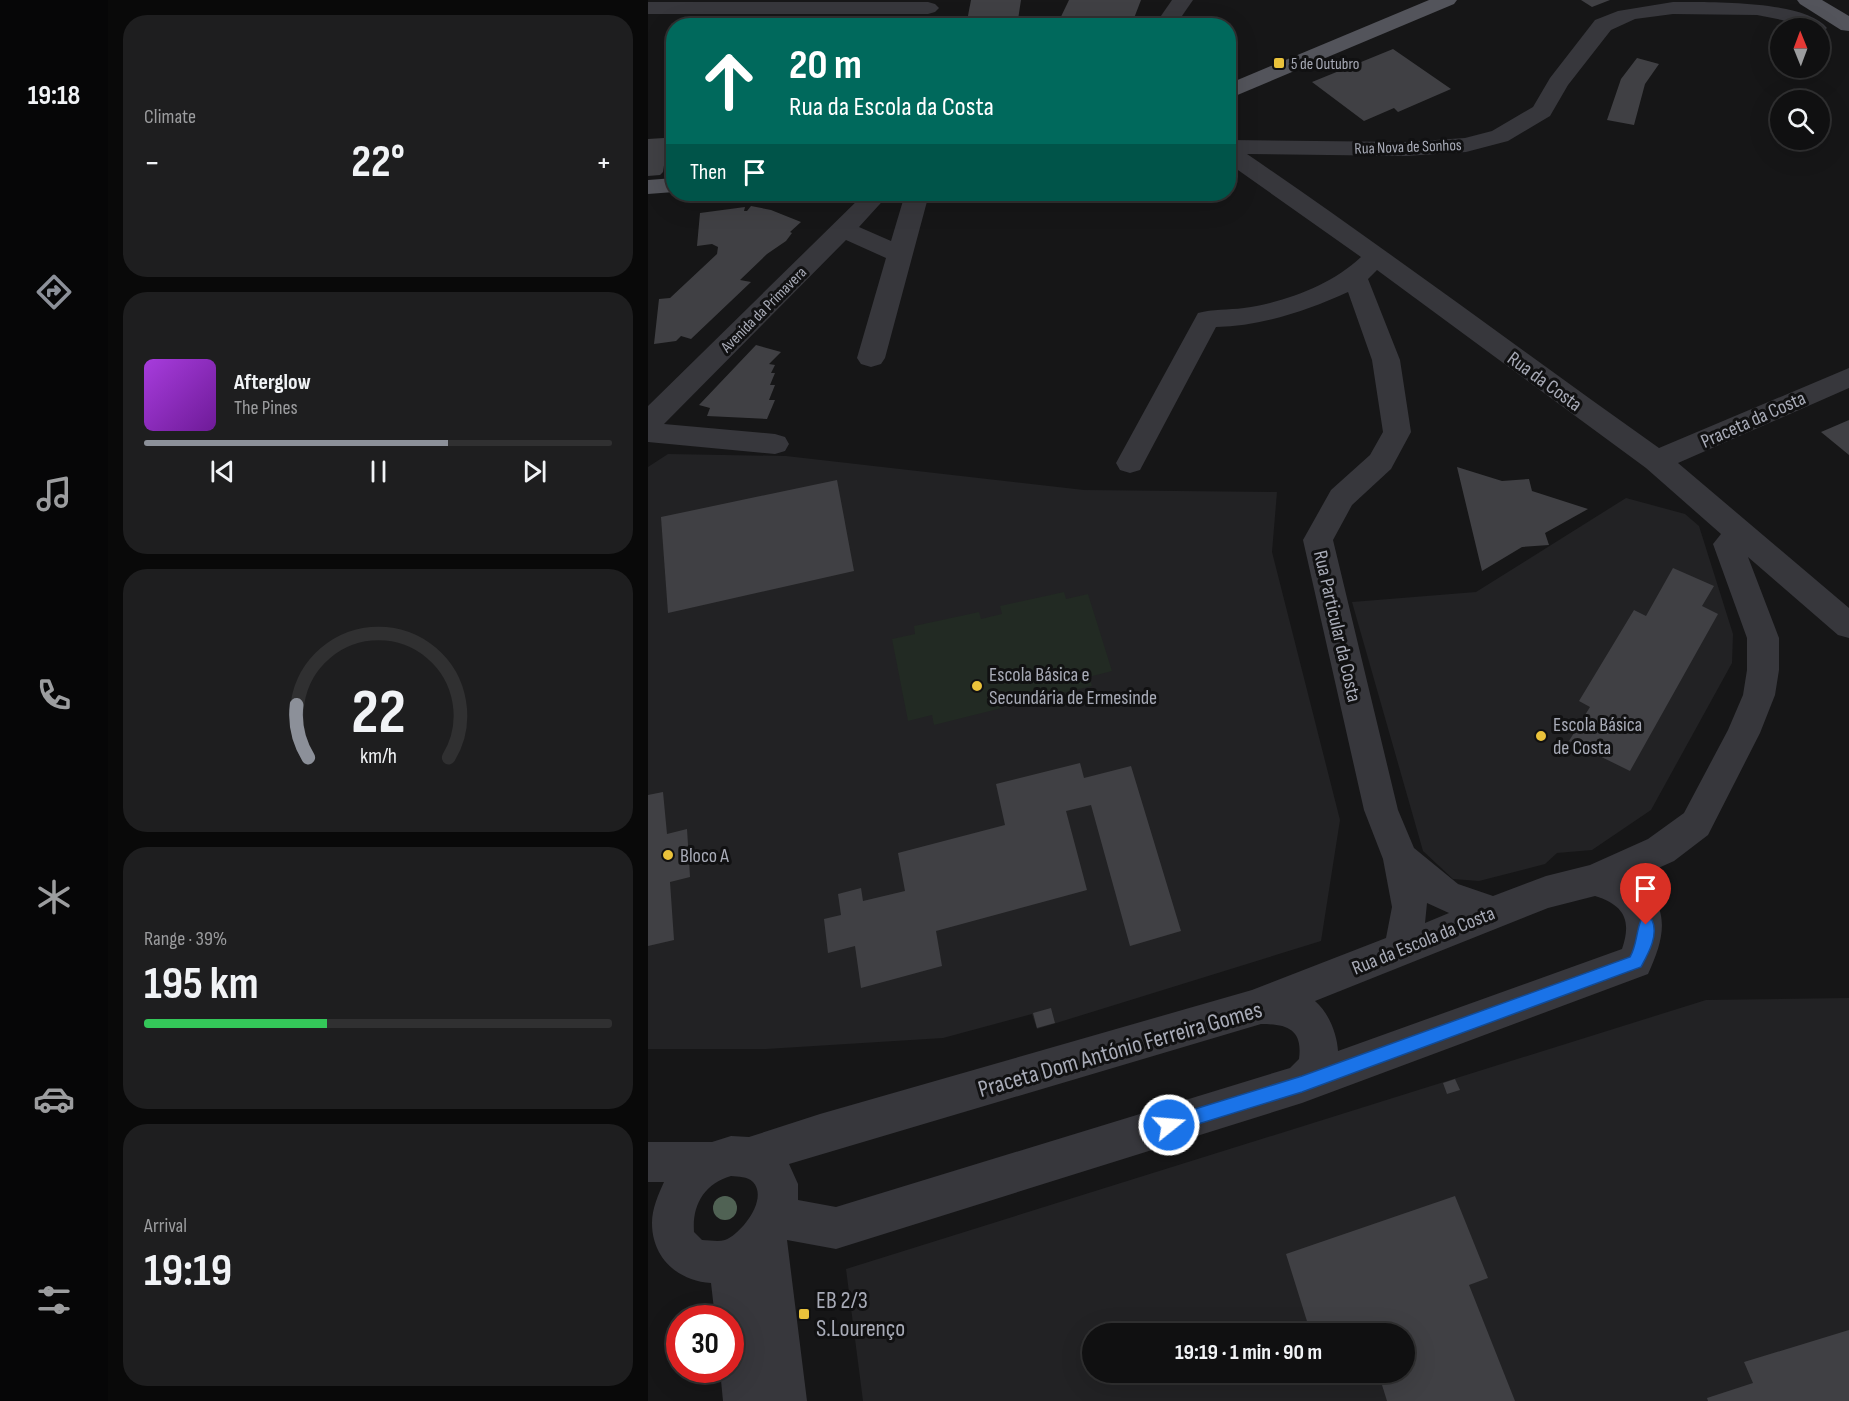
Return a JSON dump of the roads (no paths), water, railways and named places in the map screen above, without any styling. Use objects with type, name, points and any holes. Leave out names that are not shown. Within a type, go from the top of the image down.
[{"type":"main road","points":[[1236,89],[1447,0]]},
{"type":"main road","points":[[1807,0],[1849,25]]},
{"type":"main road","points":[[648,187],[666,186]]},
{"type":"street","points":[[1170,18],[1183,0]]},
{"type":"street","points":[[648,8],[927,11]]},
{"type":"street","name":"Rua Nova de Sonhos","points":[[1236,147],[1406,148],[1466,145],[1500,136],[1542,111],[1558,83],[1603,25],[1618,17],[1673,8],[1757,9],[1796,18]]},
{"type":"street","name":"Rua da Costa","points":[[1236,159],[1366,267],[1656,461],[1849,626]]},
{"type":"street","name":"Avenida da Primavera","points":[[648,423],[870,201]]},
{"type":"street","points":[[871,358],[915,201]]},
{"type":"street","points":[[843,229],[900,255]]},
{"type":"street","points":[[1130,463],[1207,319],[1232,320],[1277,310],[1334,289],[1366,267]]},
{"type":"street","name":"Rua Particular da Costa","points":[[1366,267],[1386,360],[1397,432],[1381,462],[1341,498],[1318,540],[1380,810],[1401,859],[1410,908],[1402,948]]},
{"type":"street","name":"Praceta da Costa","points":[[1656,461],[1849,377]]},
{"type":"street","points":[[648,432],[775,444]]},
{"type":"street","name":"Rua da Escola da Costa","points":[[1254,1008],[1546,892],[1595,880],[1661,850],[1696,824],[1743,733],[1759,695],[1763,638],[1728,544],[1744,535]]},
{"type":"street","name":"Rua Particular da Costa","points":[[1401,859],[1446,896],[1494,913]]},
{"type":"street","points":[[730,1160],[694,1174],[680,1191],[673,1210],[660,1224],[692,1259],[710,1264],[730,1261],[749,1251],[770,1227],[836,1228],[1302,1084],[1635,962],[1644,947],[1646,925],[1638,904],[1622,889],[1595,880]]},
{"type":"street","name":"Praceta Dom António Ferreira Gomes","points":[[730,1160],[1254,1008],[1281,1006],[1300,1013],[1316,1034],[1318,1051],[1316,1069],[1302,1084]]},
{"type":"street","points":[[648,1162],[730,1160],[764,1166],[775,1179],[779,1197],[770,1227],[784,1401]]},
{"type":"street","points":[[730,1261],[746,1401]]},
{"type":"place","name":"5 de Outubro","points":[[1279,63]]},
{"type":"place","name":"Escola Básica e Secundária de Ermesinde","points":[[977,686]]},
{"type":"place","name":"Escola Básica de Costa","points":[[1541,736]]},
{"type":"place","name":"Bloco A","points":[[668,855]]},
{"type":"place","name":"EB 2/3 S.Lourenço","points":[[804,1314]]}]
